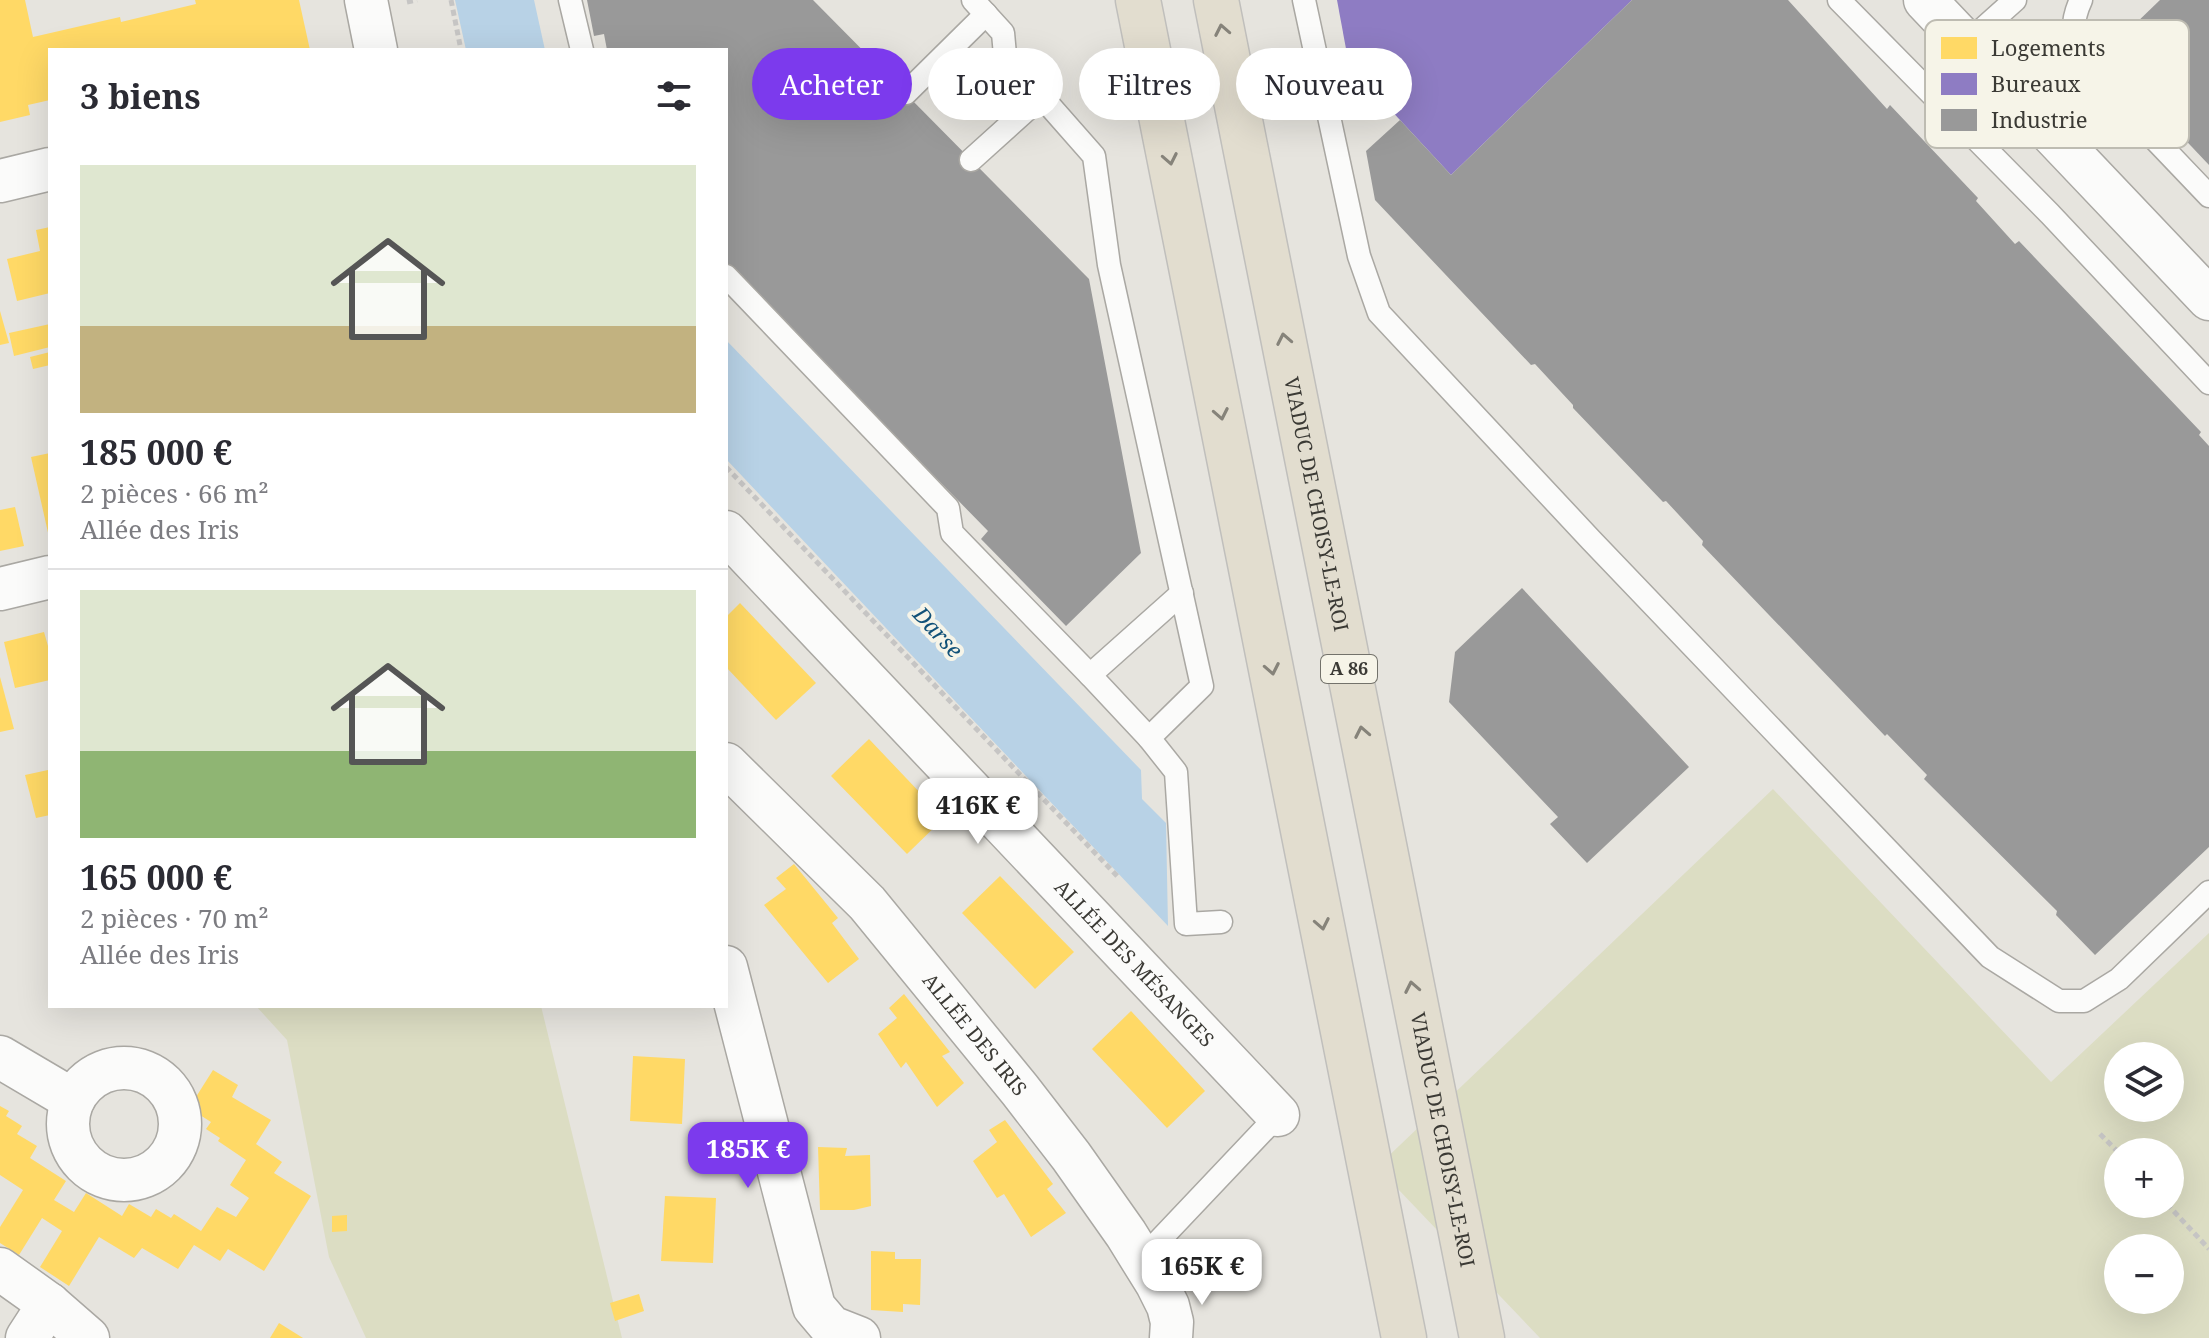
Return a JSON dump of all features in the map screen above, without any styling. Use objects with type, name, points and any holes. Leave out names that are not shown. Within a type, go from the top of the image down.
[{"type":"highway","points":[[1138,0],[1404,1338]]},
{"type":"highway","name":"VIADUC DE CHOISY-LE-ROI","points":[[1216,0],[1482,1338]]},
{"type":"street","points":[[366,0],[376,48]]},
{"type":"street","points":[[2070,148],[2209,299]]},
{"type":"street","points":[[0,181],[48,169]]},
{"type":"street","name":"ALLÉE DES MÉSANGES","points":[[728,534],[1278,1115]]},
{"type":"street","points":[[0,589],[48,577]]},
{"type":"street","name":"ALLÉE DES IRIS","points":[[728,766],[867,903],[1037,1112],[1139,1255],[1168,1306],[1172,1322],[1171,1338]]},
{"type":"street","points":[[728,975],[814,1307],[831,1327],[859,1338]]},
{"type":"street","points":[[0,1057],[73,1100]]},
{"type":"street","points":[[0,1269],[38,1321],[88,1338]]},
{"type":"lane","points":[[570,0],[582,48]]},
{"type":"lane","points":[[1304,0],[1359,256],[1379,313],[1990,957],[2059,1001],[2084,1001],[2119,979],[2209,892]]},
{"type":"lane","points":[[1839,0],[1925,87]]},
{"type":"lane","points":[[1949,16],[2015,0]]},
{"type":"lane","points":[[2074,20],[2081,0]]},
{"type":"lane","points":[[912,86],[980,7],[1003,33],[1004,48]]},
{"type":"lane","points":[[971,160],[1015,120]]},
{"type":"lane","points":[[1063,120],[1094,156],[1109,265],[1202,686],[1149,738]]},
{"type":"lane","points":[[1985,148],[2209,383]]},
{"type":"lane","points":[[2163,148],[2209,196]]},
{"type":"lane","points":[[728,278],[948,508],[952,533],[1090,675],[1176,772],[1186,924],[1221,922]]},
{"type":"lane","points":[[1090,675],[1182,593]]},
{"type":"lane","points":[[1139,1255],[1153,1247],[1278,1115]]},
{"type":"path","points":[[407,2],[417,0]]},
{"type":"path","points":[[451,0],[461,48]]},
{"type":"path","points":[[728,469],[1119,878]]},
{"type":"path","points":[[2100,1134],[2104,1138]]},
{"type":"path","points":[[2180,1218],[2209,1249]]},
{"type":"green space","points":[[1773,789],[2051,1082],[2209,933],[2209,1338],[1540,1338],[1377,1167]]},
{"type":"green space","points":[[258,1008],[541,1008],[622,1338],[366,1338],[329,1257],[287,1040]]},
{"type":"water","points":[[455,0],[534,0],[545,48],[466,48]]},
{"type":"water","name":"Darse","points":[[728,342],[1141,770],[1142,799],[1166,823],[1168,926],[728,461]]},
{"type":"building: Logements","points":[[0,0],[25,0],[33,37],[120,17],[121,22],[196,4],[195,0],[299,0],[310,48],[48,48],[48,100],[28,105],[30,115],[0,122]]},
{"type":"building: Logements","points":[[48,227],[48,293],[17,301],[7,259],[40,251],[36,230]]},
{"type":"building: Logements","points":[[0,311],[9,343],[0,345]]},
{"type":"building: Logements","points":[[48,324],[48,348],[14,356],[9,333]]},
{"type":"building: Logements","points":[[48,352],[48,365],[33,369],[30,357]]},
{"type":"building: Logements","points":[[48,453],[48,533],[31,457]]},
{"type":"building: Logements","points":[[15,507],[24,546],[0,551],[0,510]]},
{"type":"building: Logements","points":[[740,603],[816,683],[776,720],[728,669],[728,615]]},
{"type":"building: Logements","points":[[44,632],[48,646],[48,680],[15,688],[4,642]]},
{"type":"building: Logements","points":[[0,677],[14,729],[0,732]]},
{"type":"building: Logements","points":[[869,739],[944,818],[907,854],[831,776]]},
{"type":"building: Logements","points":[[48,770],[48,815],[36,818],[25,775]]},
{"type":"building: Logements","points":[[794,864],[838,918],[832,923],[859,959],[828,983],[764,905],[786,889],[776,878]]},
{"type":"building: Logements","points":[[1000,876],[1074,952],[1035,989],[962,913]]},
{"type":"building: Logements","points":[[904,994],[950,1052],[942,1056],[964,1083],[937,1107],[906,1062],[901,1068],[878,1034],[897,1018],[889,1008]]},
{"type":"building: Logements","points":[[1131,1011],[1205,1091],[1167,1128],[1092,1049]]},
{"type":"building: Logements","points":[[633,1056],[685,1059],[682,1124],[630,1121]]},
{"type":"building: Logements","points":[[213,1070],[238,1085],[232,1097],[271,1120],[256,1144],[282,1162],[274,1173],[311,1196],[264,1271],[228,1249],[220,1261],[194,1245],[178,1269],[142,1248],[134,1258],[99,1237],[69,1286],[40,1267],[62,1231],[42,1218],[19,1255],[0,1243],[0,1227],[23,1190],[0,1175],[0,1106],[9,1111],[6,1116],[22,1126],[17,1134],[37,1146],[30,1158],[66,1181],[54,1200],[74,1212],[86,1193],[122,1216],[129,1204],[151,1217],[156,1209],[171,1218],[174,1214],[201,1231],[217,1207],[236,1217],[249,1198],[230,1185],[246,1160],[218,1141],[220,1138],[206,1129],[211,1122],[189,1108]]},
{"type":"building: Logements","points":[[1005,1120],[1053,1184],[1047,1189],[1066,1213],[1031,1237],[1004,1194],[997,1198],[973,1161],[997,1142],[989,1130]]},
{"type":"building: Logements","points":[[818,1147],[847,1148],[845,1156],[870,1155],[871,1206],[854,1210],[820,1210]]},
{"type":"building: Logements","points":[[665,1196],[716,1198],[713,1263],[661,1261]]},
{"type":"building: Logements","points":[[347,1215],[347,1231],[332,1232],[332,1216]]},
{"type":"building: Logements","points":[[871,1251],[895,1252],[895,1259],[921,1259],[920,1305],[903,1304],[903,1312],[871,1310]]},
{"type":"building: Logements","points":[[639,1294],[644,1311],[615,1321],[610,1303]]},
{"type":"building: Logements","points":[[279,1323],[303,1338],[270,1338]]},
{"type":"building: Bureaux","points":[[1337,0],[1632,0],[1451,175],[1400,120],[1412,120],[1412,48],[1346,48]]},
{"type":"building: Industrie","points":[[587,0],[813,0],[860,48],[752,48],[752,120],[912,120],[912,100],[928,120],[932,120],[1089,279],[1141,553],[1066,626],[981,539],[988,531],[728,265],[728,48],[607,48],[604,34],[594,36]]},
{"type":"building: Industrie","points":[[1632,0],[1788,0],[1887,109],[1890,105],[1925,142],[1925,148],[1931,148],[1978,198],[1976,201],[2015,244],[2019,241],[2201,432],[2199,435],[2209,446],[2209,847],[2095,955],[2056,915],[2057,911],[1924,779],[1927,775],[1887,734],[1885,736],[1702,545],[1703,541],[1666,501],[1663,502],[1535,364],[1531,365],[1375,200],[1366,151],[1400,120],[1451,175]]},
{"type":"building: Industrie","points":[[2160,0],[2209,0],[2209,165],[2189,144],[2189,20],[2139,20]]},
{"type":"building: Industrie","points":[[1522,588],[1689,767],[1587,863],[1550,824],[1558,817],[1449,702],[1455,652]]}]
